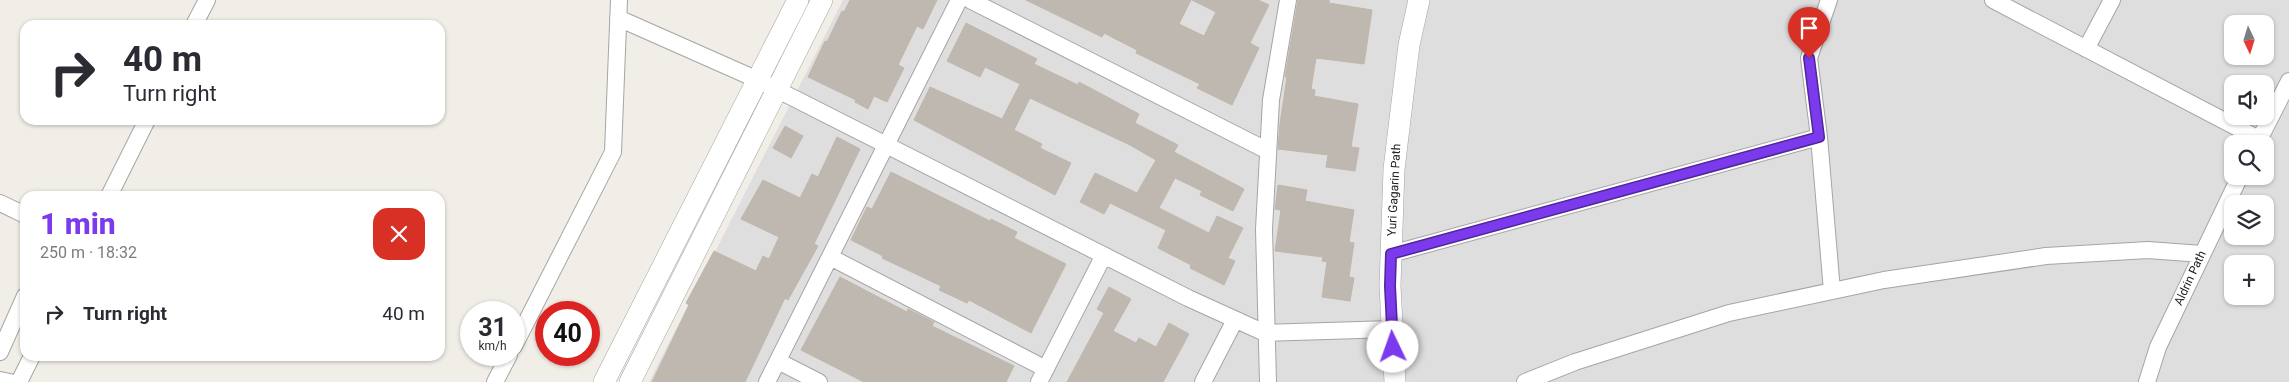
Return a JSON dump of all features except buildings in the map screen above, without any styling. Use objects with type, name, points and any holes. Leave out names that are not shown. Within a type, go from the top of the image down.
[{"type":"street","points":[[197,20],[207,0]]},
{"type":"street","points":[[525,324],[613,152],[619,0]]},
{"type":"street","points":[[604,382],[798,0]]},
{"type":"street","points":[[630,382],[822,0]]},
{"type":"street","points":[[767,382],[959,0]]},
{"type":"street","points":[[970,0],[1268,151]]},
{"type":"street","points":[[1268,382],[1265,334],[1264,229],[1268,151],[1271,100],[1288,0]]},
{"type":"street","name":"Yuri Gagarin Path","points":[[1395,382],[1390,286],[1394,169],[1409,44],[1420,0]]},
{"type":"street","points":[[1829,0],[1809,58],[1819,137],[1832,291]]},
{"type":"street","points":[[1993,0],[2247,135]]},
{"type":"street","points":[[2086,49],[2112,0]]},
{"type":"street","points":[[618,18],[758,80],[1265,334],[1392,329]]},
{"type":"street","points":[[2261,135],[2289,80]]},
{"type":"street","points":[[112,191],[144,125]]},
{"type":"street","points":[[1391,254],[1819,137]]},
{"type":"street","name":"Aldrin Path","points":[[2147,382],[2158,347],[2236,185]]},
{"type":"street","points":[[0,203],[20,213]]},
{"type":"street","points":[[1525,382],[1575,362],[1729,313],[1884,280],[2046,256],[2148,250],[2202,254]]},
{"type":"street","points":[[830,257],[1042,375],[1104,255]]},
{"type":"street","points":[[0,352],[20,307]]},
{"type":"street","points":[[1203,382],[1235,320]]},
{"type":"street","points":[[19,382],[30,361]]},
{"type":"street","points":[[778,361],[819,382]]},
{"type":"street","points":[[495,382],[503,366]]},
{"type":"street","points":[[0,380],[10,382]]},
{"type":"shaded area","points":[[843,0],[2289,0],[2289,382],[649,382]]},
{"type":"route","points":[[1393,347],[1390,286],[1391,254],[1819,137],[1809,58]]}]
